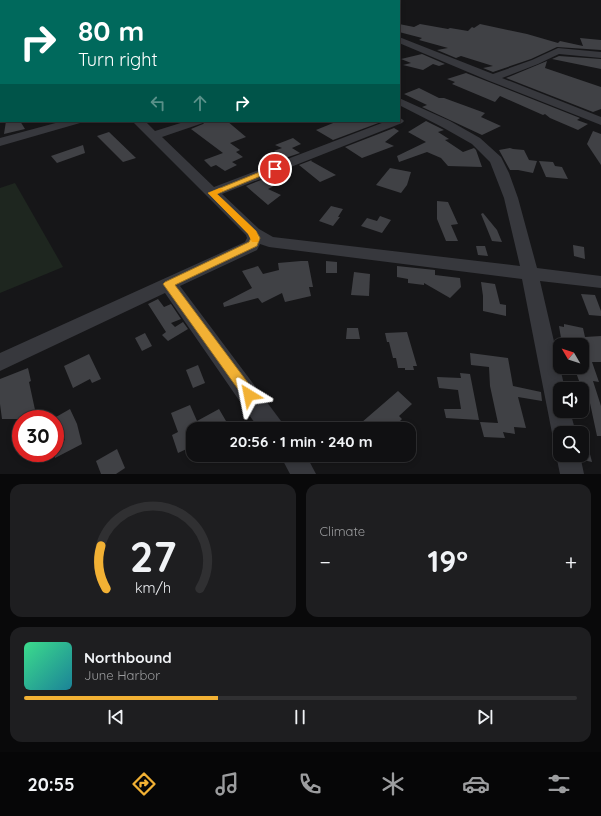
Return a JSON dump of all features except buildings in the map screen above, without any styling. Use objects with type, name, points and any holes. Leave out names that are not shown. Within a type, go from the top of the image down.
[{"type":"street","points":[[400,40],[601,121]]},
{"type":"street","points":[[491,78],[535,62],[558,51],[601,55]]},
{"type":"street","points":[[400,102],[476,141],[496,160],[511,198],[522,237],[563,426]]},
{"type":"street","points":[[400,120],[421,112]]},
{"type":"street","points":[[0,142],[50,124],[67,122]]},
{"type":"street","points":[[139,122],[212,193],[252,240]]},
{"type":"street","points":[[153,136],[196,122]]},
{"type":"street","points":[[212,193],[395,122]]},
{"type":"street","points":[[0,362],[168,284],[252,240],[601,282]]},
{"type":"street","points":[[168,284],[268,422]]},
{"type":"street","points":[[296,462],[304,474]]},
{"type":"street","points":[[569,462],[572,474]]},
{"type":"shaded area","points":[[15,183],[63,267],[0,293],[0,188]]},
{"type":"slow traffic","points":[[220,190],[212,193],[253,233],[255,240]]},
{"type":"route","points":[[249,395],[168,284],[253,244],[255,241],[253,233],[212,193],[275,169]]}]
